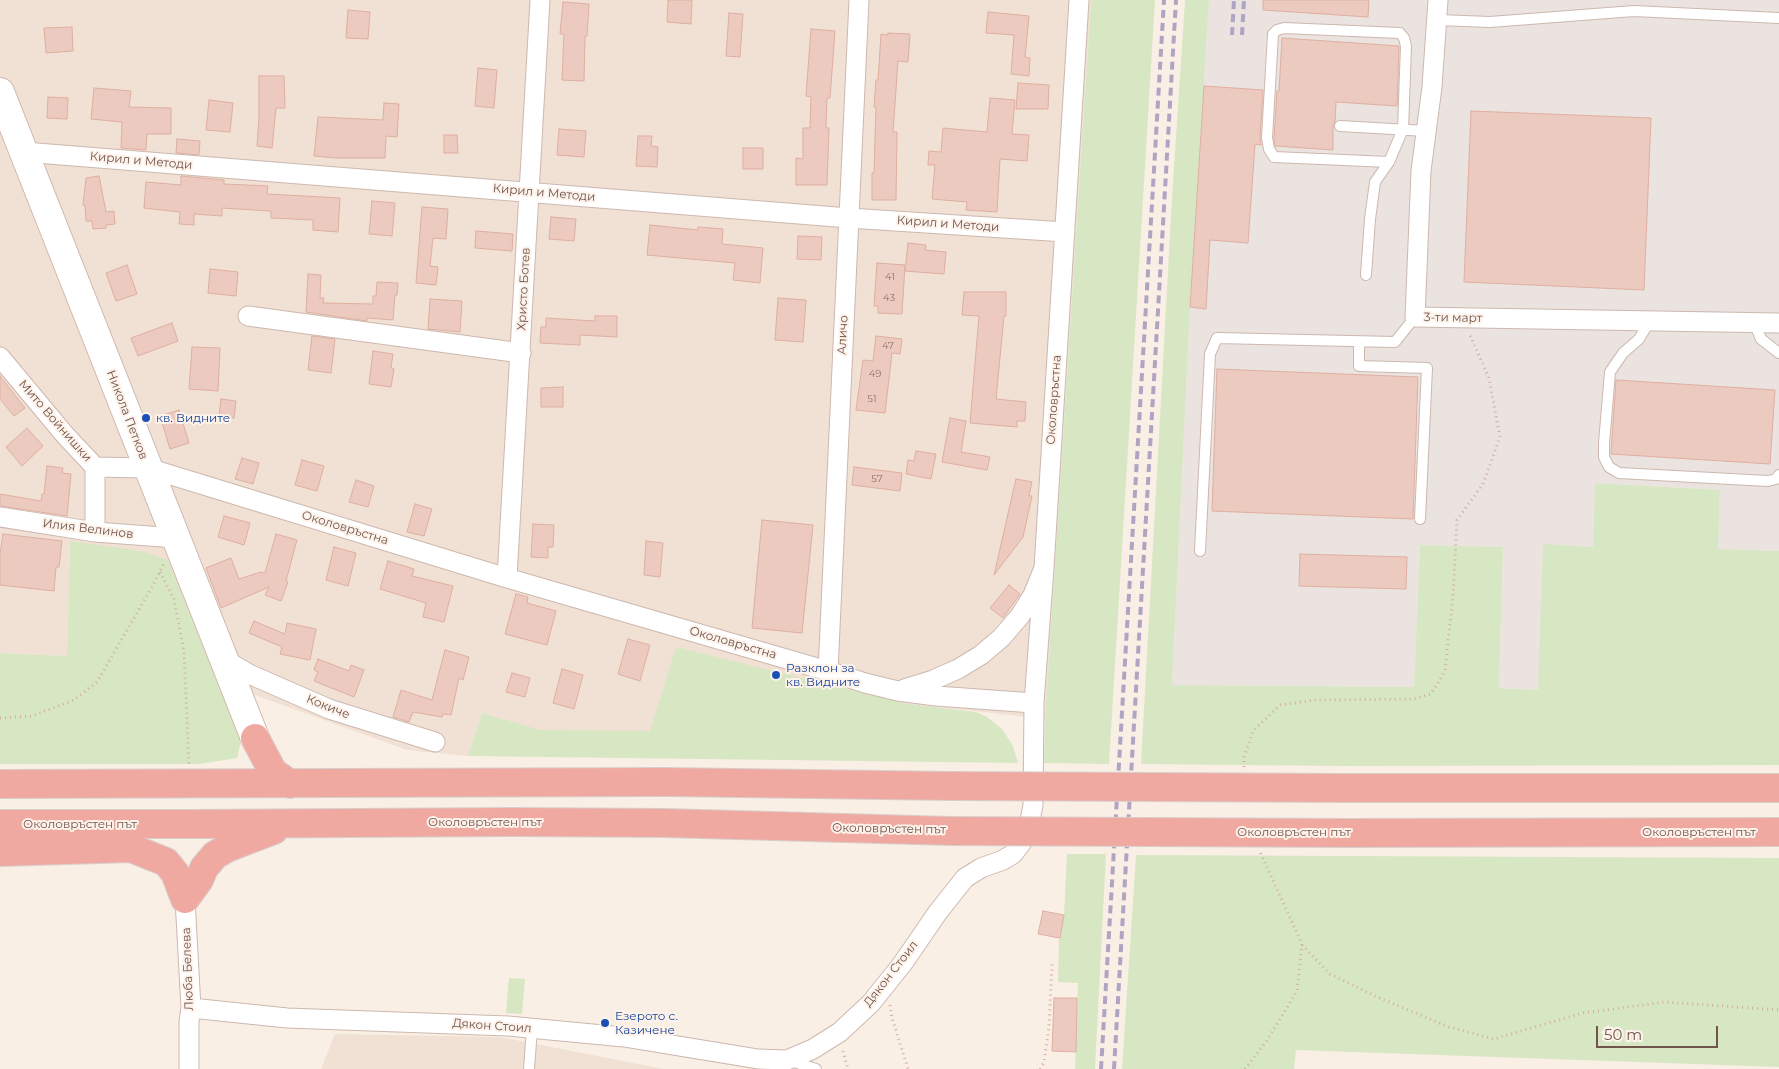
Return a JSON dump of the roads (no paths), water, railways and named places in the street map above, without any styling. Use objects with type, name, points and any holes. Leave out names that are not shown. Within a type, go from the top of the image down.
[{"type":"highway","points":[[255,738],[273,772],[290,784]]},
{"type":"highway","points":[[226,785],[244,766],[251,754],[255,738]]},
{"type":"highway","points":[[0,784],[226,785],[666,782],[952,786],[1779,788]]},
{"type":"highway","points":[[185,899],[199,880],[204,868],[215,855],[227,848],[292,823]]},
{"type":"highway","name":"Околовръстен път","points":[[0,824],[637,823],[951,831],[1779,832]]},
{"type":"highway","points":[[0,852],[131,848],[166,862],[175,873],[185,899]]},
{"type":"street","name":"Христо Ботев","points":[[507,578],[540,0]]},
{"type":"street","name":"Аличо","points":[[828,671],[859,0]]},
{"type":"street","name":"Околовръстна","points":[[148,468],[507,578],[865,683],[898,691],[933,680],[958,669],[981,655],[1001,638],[1020,616],[1033,595],[1044,568],[1079,0]]},
{"type":"street","name":"3-ти март","points":[[1438,0],[1432,87],[1421,171],[1415,317],[1649,322],[1779,322]]},
{"type":"street","name":"Никола Петков","points":[[0,92],[255,738]]},
{"type":"street","name":"Кирил и Методи","points":[[24,152],[849,218],[1065,232]]},
{"type":"street","points":[[248,316],[521,353]]},
{"type":"street","name":"Мито Войнишки","points":[[0,357],[94,467],[148,468]]},
{"type":"street","points":[[94,467],[95,532]]},
{"type":"street","name":"Илия Велинов","points":[[0,517],[95,532],[176,538]]},
{"type":"street","name":"Дякон Стоил","points":[[191,1008],[287,1018],[454,1023],[532,1028],[624,1037],[758,1059],[787,1060],[813,1049],[840,1032],[871,1003],[965,878],[981,868],[1013,854],[1022,842],[1029,825],[1033,805],[1034,702],[1044,568]]},
{"type":"street","name":"Кокиче","points":[[225,660],[249,674],[329,709],[435,742]]},
{"type":"street","points":[[898,691],[936,696],[1034,702]]},
{"type":"street","name":"Люба Белева","points":[[185,899],[191,1008],[189,1022],[189,1069]]},
{"type":"lane","points":[[1437,20],[1490,22],[1634,11],[1779,18]]},
{"type":"lane","points":[[1366,275],[1370,219],[1376,182],[1389,162],[1403,130],[1406,46],[1404,38],[1400,33],[1284,28],[1277,30],[1273,34],[1267,138],[1269,149],[1274,157],[1389,162]]},
{"type":"lane","points":[[1340,126],[1426,130]]},
{"type":"lane","points":[[1200,551],[1210,354],[1217,338],[1395,342],[1415,317]]},
{"type":"lane","points":[[1649,322],[1639,339],[1623,353],[1610,372],[1604,450],[1604,457],[1608,467],[1619,473],[1768,481],[1776,479],[1779,475]]},
{"type":"lane","points":[[1754,322],[1761,339],[1779,352]]},
{"type":"lane","points":[[1359,342],[1359,366],[1427,368],[1420,519]]},
{"type":"lane","points":[[529,1069],[532,1028]]},
{"type":"lane","points":[[787,1060],[816,1069]]},
{"type":"railway","points":[[1101,1069],[1164,0]]},
{"type":"railway","points":[[1114,1069],[1176,0]]},
{"type":"railway","points":[[1232,35],[1234,0]]},
{"type":"railway","points":[[1242,35],[1244,0]]},
{"type":"place","name":"кв. Видните","points":[[146,418]]},
{"type":"place","name":"Разклон за кв. Видните","points":[[776,675]]},
{"type":"place","name":"Езерото с. Казичене","points":[[605,1023]]}]
